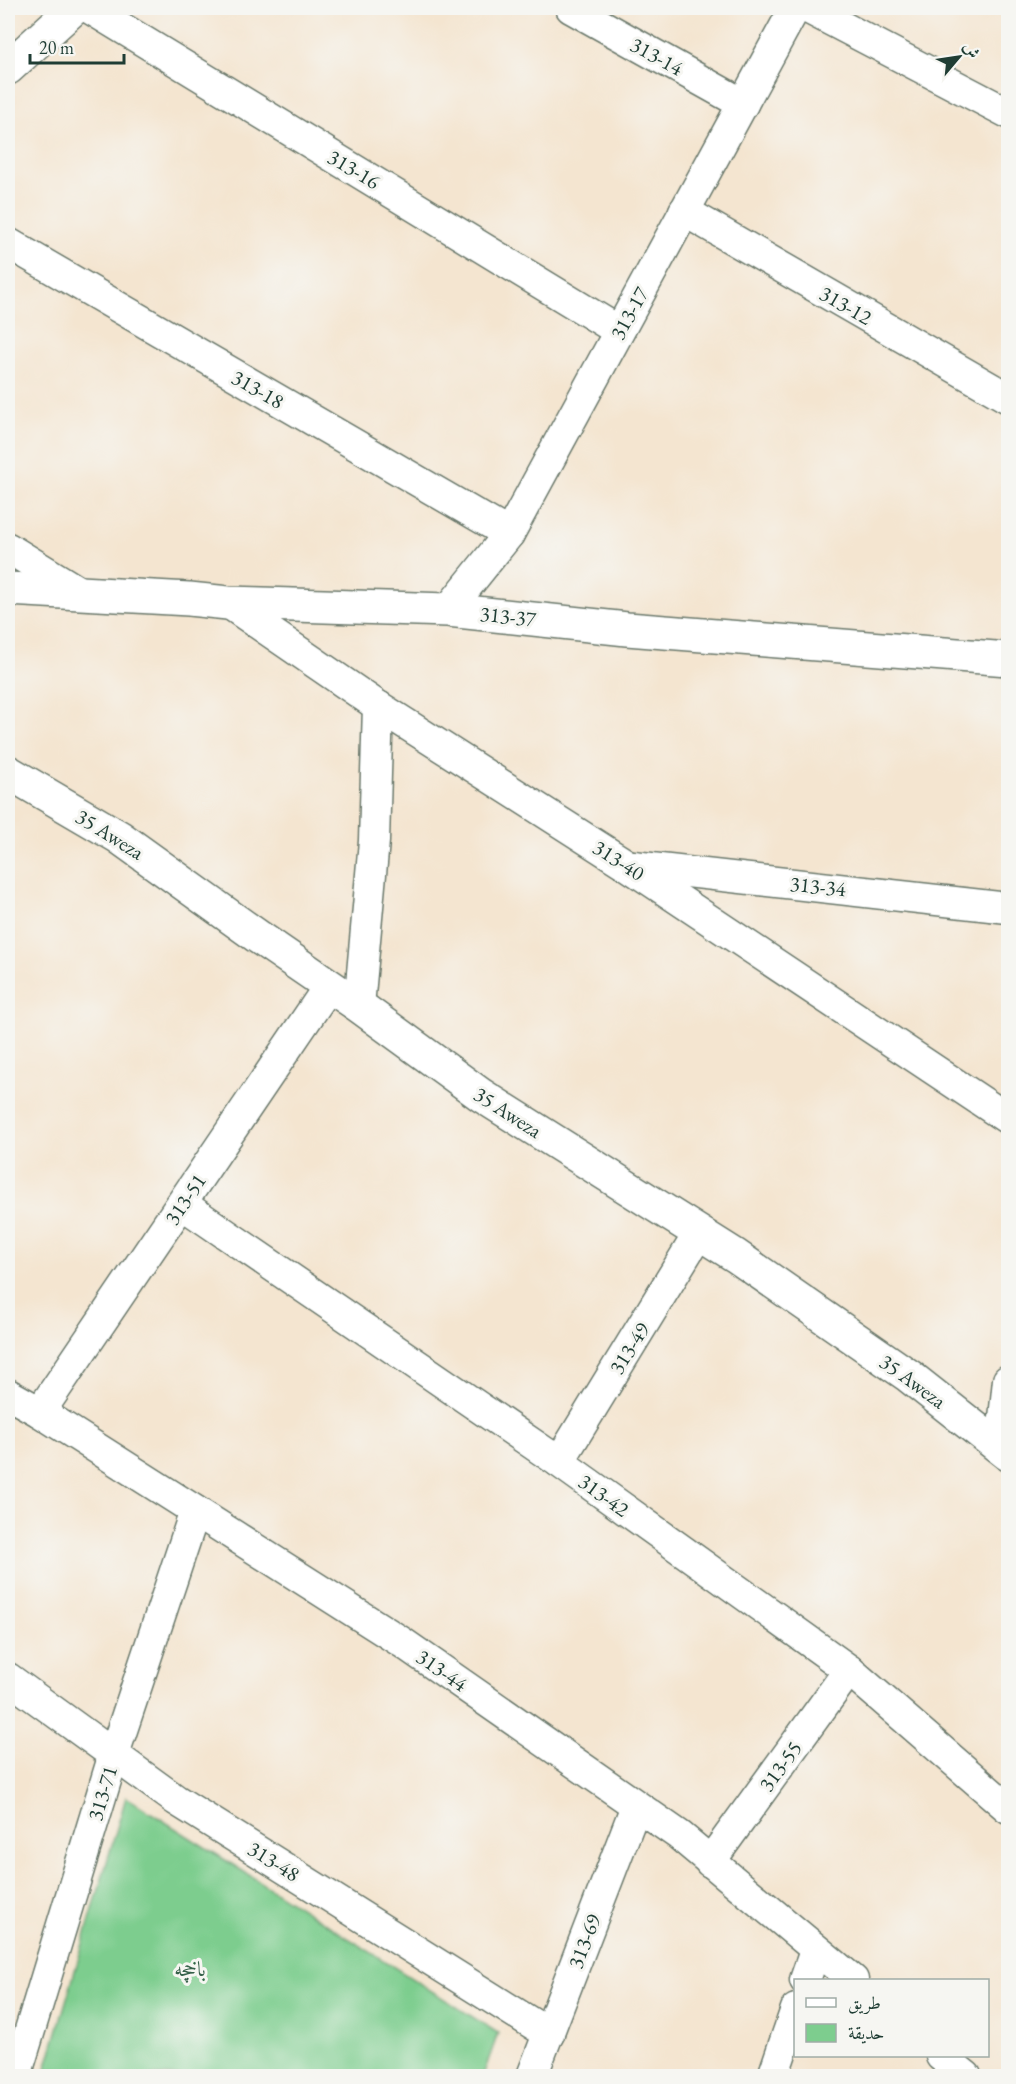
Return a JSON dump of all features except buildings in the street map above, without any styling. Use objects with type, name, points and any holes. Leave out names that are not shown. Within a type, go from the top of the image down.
[{"type":"street","points":[[8,68],[74,8]]},
{"type":"street","name":"313-16","points":[[89,8],[619,331]]},
{"type":"street","name":"313-14","points":[[571,8],[743,104]]},
{"type":"street","name":"313-17","points":[[448,610],[509,534],[795,8]]},
{"type":"street","points":[[807,8],[1008,113]]},
{"type":"street","name":"313-12","points":[[684,211],[1008,398]]},
{"type":"street","name":"313-18","points":[[8,243],[509,534]]},
{"type":"street","points":[[8,548],[81,593]]},
{"type":"street","name":"313-37","points":[[8,589],[228,603],[448,610],[627,629],[1008,659]]},
{"type":"street","name":"313-40","points":[[228,603],[378,706],[627,865],[1008,1119]]},
{"type":"street","points":[[359,1006],[374,841],[378,706]]},
{"type":"street","name":"35 Aweza","points":[[8,772],[119,837],[481,1095],[736,1256],[909,1376],[1005,1450]]},
{"type":"street","name":"313-34","points":[[627,865],[1008,908]]},
{"type":"street","name":"313-51","points":[[39,1412],[329,986]]},
{"type":"street","name":"313-42","points":[[182,1204],[559,1462],[849,1670],[1008,1808]]},
{"type":"street","name":"313-49","points":[[559,1462],[699,1233]]},
{"type":"street","points":[[1005,1450],[1008,1380]]},
{"type":"street","name":"313-44","points":[[8,1394],[403,1643],[679,1835],[815,1951],[852,1979]]},
{"type":"street","name":"313-71","points":[[16,2076],[114,1754],[195,1511]]},
{"type":"street","name":"313-55","points":[[711,1862],[849,1670]]},
{"type":"street","name":"313-48","points":[[8,1678],[176,1800],[549,2034]]},
{"type":"street","name":"313-69","points":[[532,2076],[636,1806]]},
{"type":"street","points":[[805,1979],[815,1951]]},
{"type":"street","points":[[773,2076],[794,2012]]},
{"type":"street","points":[[943,2057],[966,2076]]},
{"type":"green space","name":"باخچە","points":[[126,1797],[498,2033],[483,2076],[44,2076]]}]
